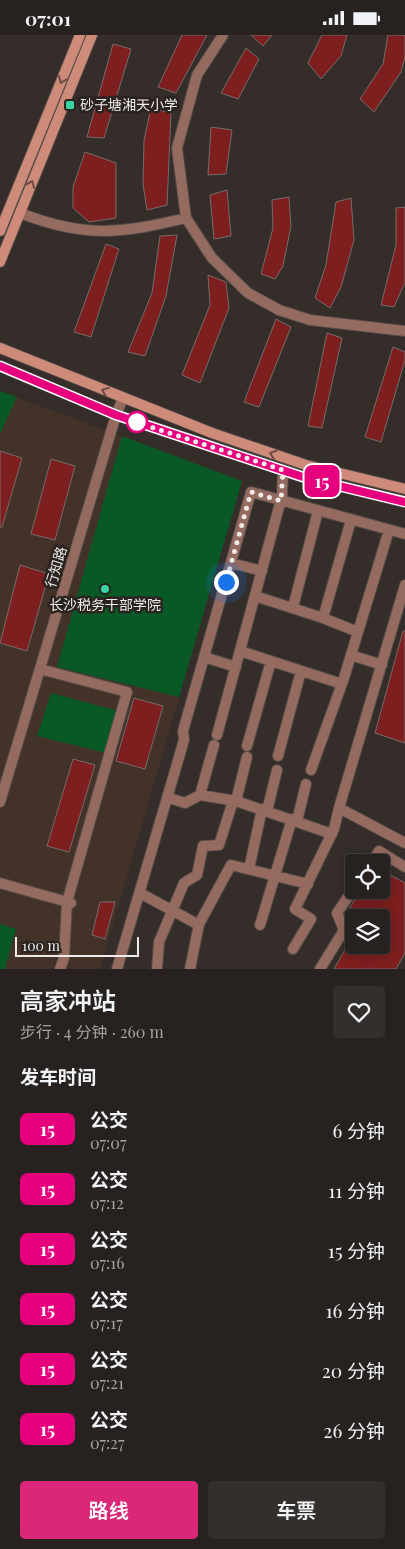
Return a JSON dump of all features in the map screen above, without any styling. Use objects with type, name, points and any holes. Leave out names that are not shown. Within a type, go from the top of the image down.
[{"type":"main road","points":[[0,231],[80,35]]},
{"type":"main road","points":[[0,262],[92,35]]},
{"type":"main road","points":[[0,348],[212,433],[306,465],[405,489]]},
{"type":"main road","points":[[0,366],[116,415],[283,470],[405,502]]},
{"type":"street","points":[[223,35],[197,75],[177,149],[186,218],[212,258],[248,293],[279,310],[310,320],[405,331]]},
{"type":"street","points":[[20,213],[54,226],[98,232],[139,229],[186,218]]},
{"type":"street","name":"行知路","points":[[0,802],[116,415],[123,398]]},
{"type":"street","points":[[200,795],[281,501],[283,470]]},
{"type":"street","points":[[117,969],[169,798],[184,740],[183,729],[251,492],[405,534]]},
{"type":"street","points":[[293,607],[318,511]]},
{"type":"street","points":[[323,618],[351,520]]},
{"type":"street","points":[[311,770],[342,684],[389,530]]},
{"type":"street","points":[[231,563],[262,571]]},
{"type":"street","points":[[293,949],[311,919],[295,909],[332,834],[405,585]]},
{"type":"street","points":[[255,596],[293,607],[358,632]]},
{"type":"street","points":[[240,651],[342,684]]},
{"type":"street","points":[[351,655],[382,665]]},
{"type":"street","points":[[204,657],[236,667]]},
{"type":"street","points":[[247,746],[271,661]]},
{"type":"street","points":[[40,669],[127,692],[69,903],[64,958],[60,969]]},
{"type":"street","points":[[278,756],[301,671]]},
{"type":"street","points":[[156,969],[159,941],[184,883],[197,875],[203,846],[219,845],[247,757]]},
{"type":"street","points":[[249,869],[277,769]]},
{"type":"street","points":[[260,925],[306,784]]},
{"type":"street","points":[[169,798],[185,803],[200,795],[234,801],[332,834]]},
{"type":"street","points":[[339,808],[405,843]]},
{"type":"street","points":[[390,858],[405,867]]},
{"type":"street","points":[[190,969],[199,925],[231,865],[308,883]]},
{"type":"street","points":[[0,883],[69,903]]},
{"type":"street","points":[[140,893],[199,925]]},
{"type":"street","points":[[320,969],[344,930],[337,913],[347,899]]},
{"type":"shaded area","name":"长沙税务干部学院","points":[[0,391],[242,481],[100,969],[0,969]]},
{"type":"green space","points":[[0,391],[17,397],[0,434]]},
{"type":"green space","points":[[122,436],[242,481],[179,697],[57,667]]},
{"type":"green space","points":[[51,693],[126,713],[115,755],[37,736]]},
{"type":"green space","points":[[0,924],[16,929],[5,969],[0,969]]},
{"type":"building","points":[[182,35],[207,35],[176,93],[158,87]]},
{"type":"building","points":[[251,35],[272,35],[263,46]]},
{"type":"building","points":[[322,35],[347,35],[341,56],[321,79],[308,63]]},
{"type":"building","points":[[388,35],[405,35],[405,57],[401,72],[374,112],[360,99],[383,64]]},
{"type":"building","points":[[113,44],[131,49],[104,138],[87,137]]},
{"type":"building","points":[[246,48],[259,59],[238,99],[221,93]]},
{"type":"building","points":[[151,108],[171,113],[167,205],[147,210],[143,184],[144,140]]},
{"type":"building","points":[[211,127],[232,130],[226,174],[208,175]]},
{"type":"building","points":[[85,152],[116,163],[116,218],[89,222],[73,208],[73,187]]},
{"type":"building","points":[[227,190],[231,236],[214,239],[210,195]]},
{"type":"building","points":[[289,197],[291,226],[283,266],[275,279],[261,274],[273,228],[272,200]]},
{"type":"building","points":[[351,198],[354,240],[341,287],[330,308],[315,298],[326,265],[336,202]]},
{"type":"building","points":[[405,207],[405,282],[394,307],[381,305],[396,245],[396,208]]},
{"type":"building","points":[[177,235],[166,296],[145,356],[128,352],[152,293],[160,236]]},
{"type":"building","points":[[106,244],[119,249],[91,337],[74,332]]},
{"type":"building","points":[[208,275],[226,282],[229,308],[200,383],[182,375],[210,305]]},
{"type":"building","points":[[276,319],[291,327],[259,407],[244,402]]},
{"type":"building","points":[[327,333],[342,338],[322,428],[308,426]]},
{"type":"building","points":[[393,347],[405,352],[405,360],[381,442],[365,437]]},
{"type":"building","points":[[0,451],[22,458],[2,527],[0,527]]},
{"type":"building","points":[[51,459],[75,466],[55,540],[31,534]]},
{"type":"building","points":[[20,565],[49,574],[27,651],[0,643]]},
{"type":"building","points":[[403,631],[405,631],[405,743],[375,733]]},
{"type":"building","points":[[134,698],[163,706],[145,769],[116,761]]},
{"type":"building","points":[[73,759],[95,765],[69,852],[47,846]]},
{"type":"building","points":[[390,875],[405,883],[405,953],[396,969],[334,969],[345,950],[345,954],[390,954],[390,909],[349,909],[355,899],[390,899]]},
{"type":"building","points":[[100,902],[115,902],[105,939],[92,935]]},
{"type":"bus line","name":"15","points":[[0,366],[116,415],[306,478],[405,502]]},
{"type":"place","name":"砂子塘湘天小学","points":[[70,105]]},
{"type":"place","name":"长沙税务干部学院","points":[[105,589]]},
{"type":"route","points":[[137,422],[132,421],[283,470],[281,501],[251,492],[226,582]]}]
